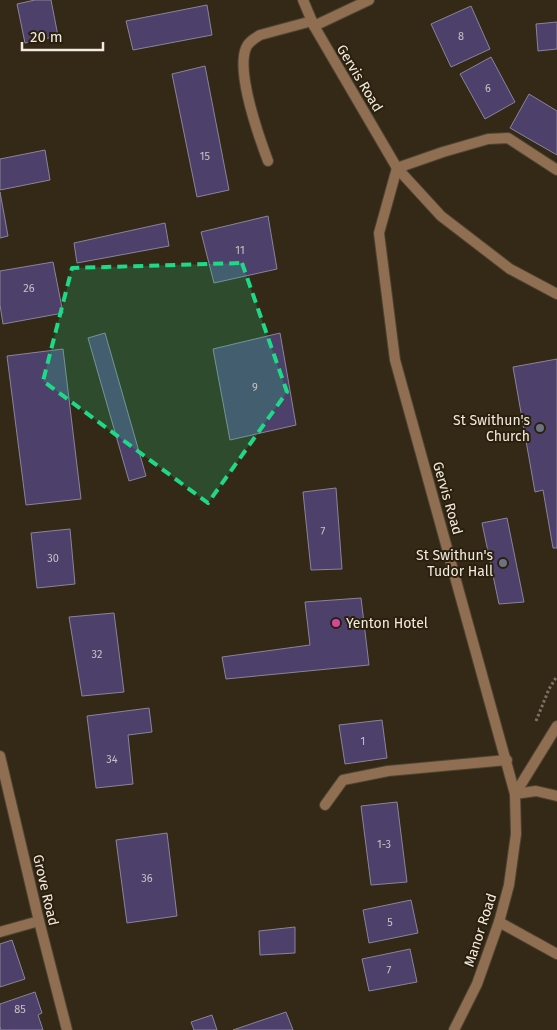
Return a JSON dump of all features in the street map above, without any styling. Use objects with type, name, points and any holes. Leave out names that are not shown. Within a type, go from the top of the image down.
[{"type":"street","name":"Gervis Road","points":[[303,0],[313,24],[397,168],[441,216],[510,269],[557,294]]},
{"type":"street","points":[[268,161],[256,128],[245,80],[244,54],[246,46],[253,39],[260,36],[313,24],[369,0]]},
{"type":"street","points":[[397,168],[488,139],[508,138],[557,170]]},
{"type":"street","name":"Gervis Road","points":[[397,168],[379,233],[395,360],[507,760],[515,794],[516,834]]},
{"type":"street","points":[[515,794],[557,726]]},
{"type":"street","name":"Grove Road","points":[[0,756],[39,921],[68,1030]]},
{"type":"street","points":[[325,805],[344,780],[388,771],[507,760]]},
{"type":"street","points":[[515,794],[536,791],[557,796]]},
{"type":"street","name":"Manor Road","points":[[454,1030],[477,984],[499,922],[509,885],[516,834]]},
{"type":"street","points":[[0,932],[39,921]]},
{"type":"street","points":[[499,922],[557,954]]},
{"type":"path","points":[[535,724],[548,689],[557,676]]},
{"type":"highlighted area","points":[[242,263],[287,392],[208,503],[43,381],[72,268]]},
{"type":"building","points":[[35,0],[51,0],[58,36],[25,43],[17,4]]},
{"type":"building","points":[[207,5],[212,35],[133,50],[126,21]]},
{"type":"building","points":[[471,6],[490,49],[451,67],[431,24]]},
{"type":"building","points":[[557,22],[557,49],[538,51],[536,24]]},
{"type":"building","points":[[491,57],[515,102],[485,119],[460,74]]},
{"type":"building","points":[[205,66],[229,190],[197,197],[172,74]]},
{"type":"building","points":[[529,94],[557,111],[557,155],[510,128]]},
{"type":"building","points":[[45,150],[50,180],[0,190],[0,159]]},
{"type":"building","points":[[0,192],[8,236],[0,238]]},
{"type":"building","points":[[268,216],[277,269],[214,283],[201,232]]},
{"type":"building","points":[[165,223],[169,246],[77,263],[74,243]]},
{"type":"building","points":[[53,262],[63,313],[3,324],[0,305],[0,271]]},
{"type":"building","points":[[105,333],[146,476],[129,481],[88,338]]},
{"type":"building","points":[[280,333],[296,425],[230,440],[213,349]]},
{"type":"building","points":[[63,349],[81,499],[26,505],[7,356]]},
{"type":"building","name":"St Swithun's Church","points":[[557,359],[557,548],[553,548],[543,490],[535,492],[513,367]]},
{"type":"building","points":[[336,488],[342,569],[311,570],[303,492]]},
{"type":"building","name":"St Swithun's Tudor Hall","points":[[507,518],[524,602],[499,604],[482,523]]},
{"type":"building","points":[[70,529],[75,584],[37,588],[31,533]]},
{"type":"building","name":"Yenton Hotel","points":[[361,598],[369,665],[226,679],[222,657],[310,645],[305,602]]},
{"type":"building","points":[[114,613],[124,692],[82,696],[69,617]]},
{"type":"building","points":[[149,708],[152,732],[128,735],[133,784],[96,788],[87,716]]},
{"type":"building","points":[[382,720],[387,758],[345,764],[339,725]]},
{"type":"building","points":[[397,802],[407,882],[371,885],[361,806]]},
{"type":"building","points":[[167,833],[177,916],[127,923],[116,840]]},
{"type":"building","points":[[411,900],[418,933],[369,943],[363,910]]},
{"type":"building","points":[[295,927],[295,953],[260,955],[259,931]]},
{"type":"building","points":[[12,940],[25,979],[0,987],[0,944]]},
{"type":"building","points":[[410,949],[417,982],[369,991],[362,959]]},
{"type":"building","points":[[35,992],[42,1013],[38,1015],[43,1030],[1,1030],[0,1004]]},
{"type":"building","points":[[286,1012],[293,1030],[233,1030]]},
{"type":"building","points":[[212,1015],[217,1030],[194,1030],[191,1022]]},
{"type":"place","name":"St Swithun's Church","points":[[540,428]]},
{"type":"place","name":"St Swithun's Tudor Hall","points":[[503,563]]},
{"type":"place","name":"Yenton Hotel","points":[[336,623]]}]
